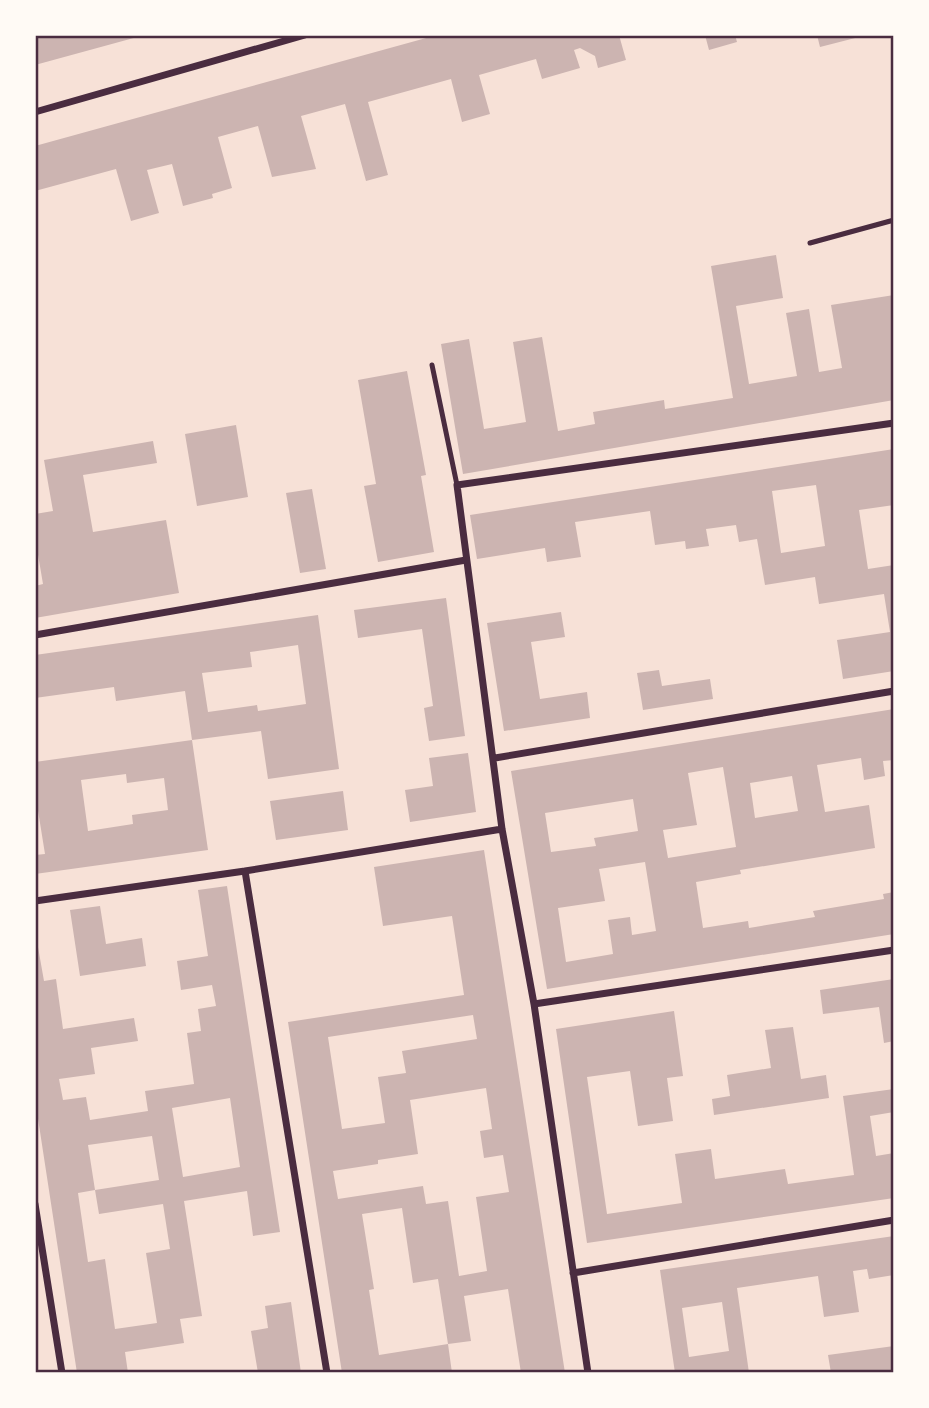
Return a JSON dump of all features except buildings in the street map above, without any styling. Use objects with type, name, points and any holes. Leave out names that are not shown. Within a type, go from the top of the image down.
[{"type":"street","points":[[35,112],[305,35]]},
{"type":"street","points":[[588,1373],[534,1004],[502,829],[495,758],[457,485],[894,423]]},
{"type":"street","points":[[35,635],[466,560]]},
{"type":"street","points":[[495,758],[894,691]]},
{"type":"street","points":[[35,901],[245,871],[502,829]]},
{"type":"street","points":[[245,871],[327,1373]]},
{"type":"street","points":[[534,1004],[894,950]]},
{"type":"street","points":[[35,1204],[62,1373]]},
{"type":"street","points":[[573,1273],[894,1220]]},
{"type":"lane","points":[[810,243],[894,220]]},
{"type":"lane","points":[[432,365],[457,485]]}]
